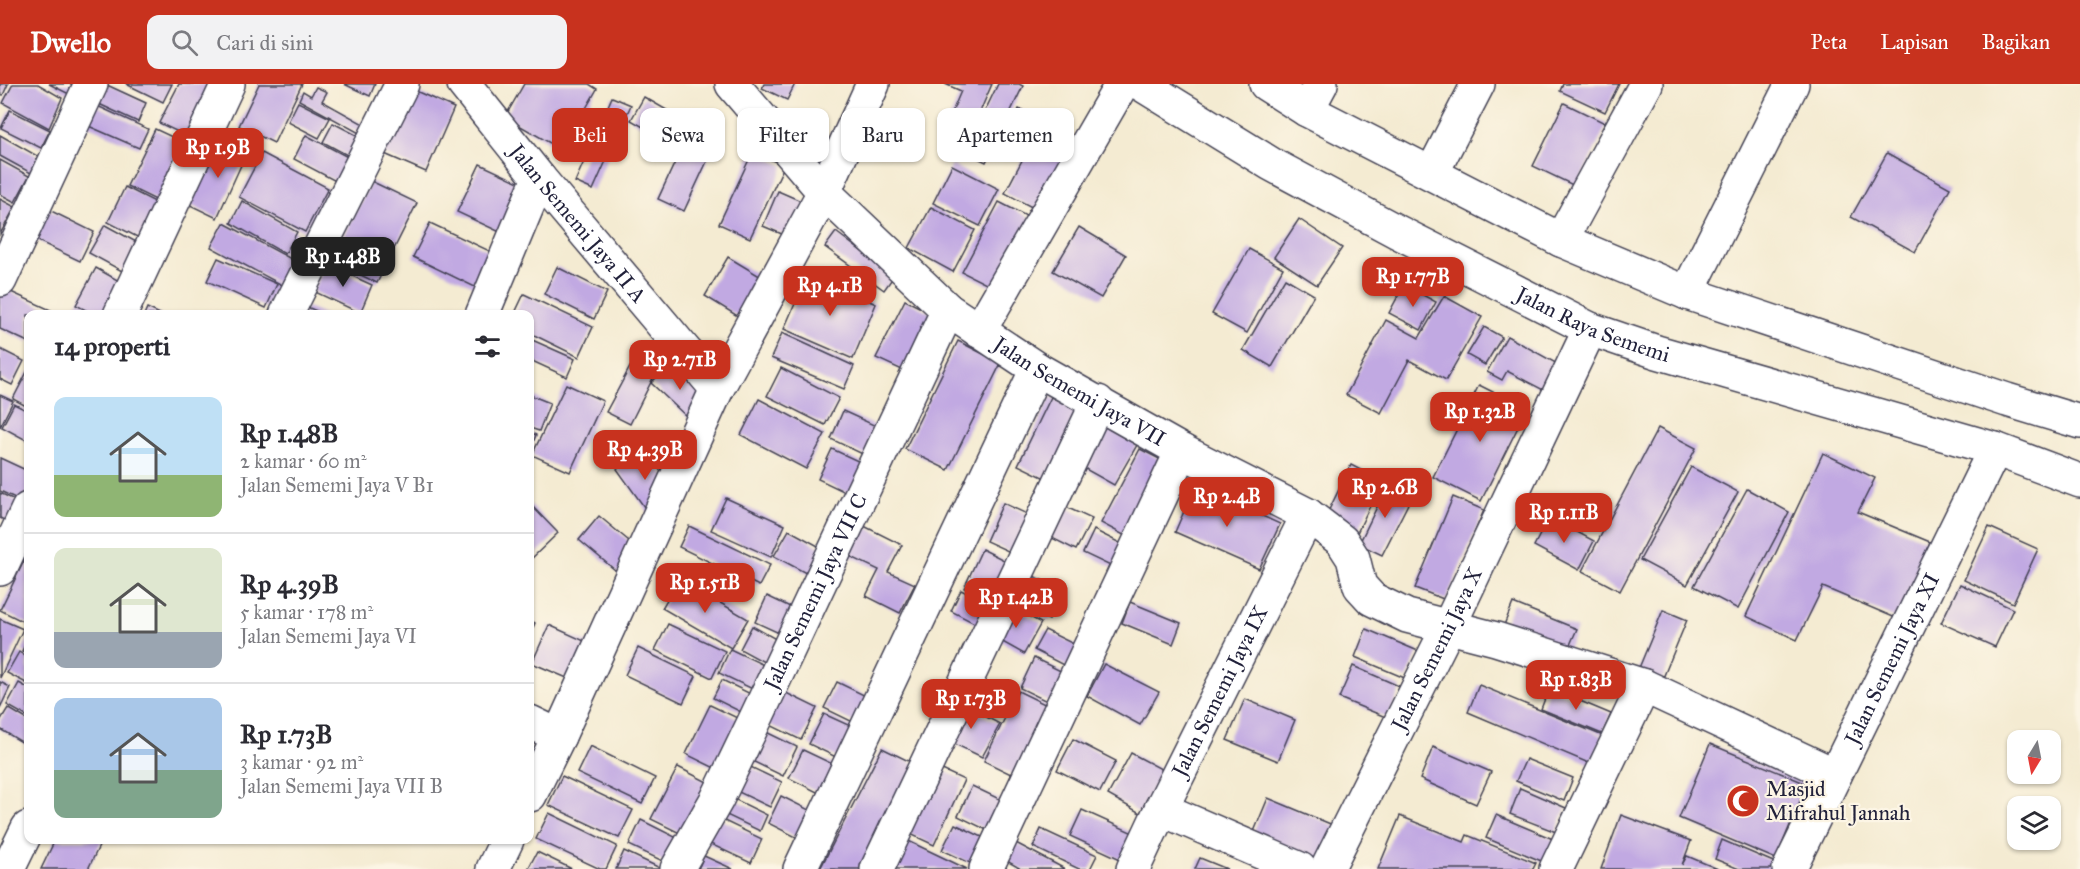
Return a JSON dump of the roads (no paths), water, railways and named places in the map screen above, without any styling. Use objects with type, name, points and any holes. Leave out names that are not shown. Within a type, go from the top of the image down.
[{"type":"street","points":[[0,280],[92,84]]},
{"type":"street","points":[[122,310],[228,84]]},
{"type":"street","points":[[289,310],[402,84]]},
{"type":"street","name":"Jalan Sememi Jaya II A","points":[[464,84],[539,178],[717,388]]},
{"type":"street","name":"Jalan Sememi Jaya VII","points":[[732,84],[824,192],[948,310],[1036,369],[1182,451],[1308,515],[1342,541],[1353,558],[1360,586],[1372,599],[1407,616],[1496,639],[1644,686],[1835,775]]},
{"type":"street","points":[[534,787],[717,388],[824,192],[873,84]]},
{"type":"street","name":"Jalan Sememi Jaya VII","points":[[979,331],[1122,84]]},
{"type":"street","name":"Jalan Raya Sememi","points":[[1142,84],[1271,164],[1396,231],[1590,328],[1658,352],[1995,449],[2080,481]]},
{"type":"street","points":[[1266,84],[1314,97],[1432,173],[1561,240],[1687,293],[2080,423]]},
{"type":"street","points":[[1432,173],[1478,84]]},
{"type":"street","points":[[1561,240],[1646,84]]},
{"type":"street","points":[[1687,293],[1792,84]]},
{"type":"street","points":[[484,310],[539,178]]},
{"type":"street","name":"Jalan Sememi Jaya VII C","points":[[677,869],[722,789],[948,310]]},
{"type":"street","name":"Jalan Sememi Jaya X","points":[[1327,869],[1449,626],[1590,328]]},
{"type":"street","points":[[800,869],[1036,369]]},
{"type":"street","points":[[878,869],[1098,402]]},
{"type":"street","name":"Jalan Sememi Jaya XI","points":[[1789,869],[1995,449]]},
{"type":"street","name":"Jalan Sememi Jaya VII","points":[[986,869],[1182,451]]},
{"type":"street","name":"Jalan Sememi Jaya IX","points":[[1133,869],[1308,515]]},
{"type":"street","points":[[0,569],[24,518]]},
{"type":"street","points":[[1556,869],[1644,686]]},
{"type":"street","points":[[534,724],[559,736]]},
{"type":"street","points":[[1161,809],[1300,869]]},
{"type":"street","points":[[8,869],[24,836]]},
{"type":"street","points":[[493,869],[505,844]]},
{"type":"place","name":"Masjid Mifrahul Jannah","points":[[1743,801]]}]
